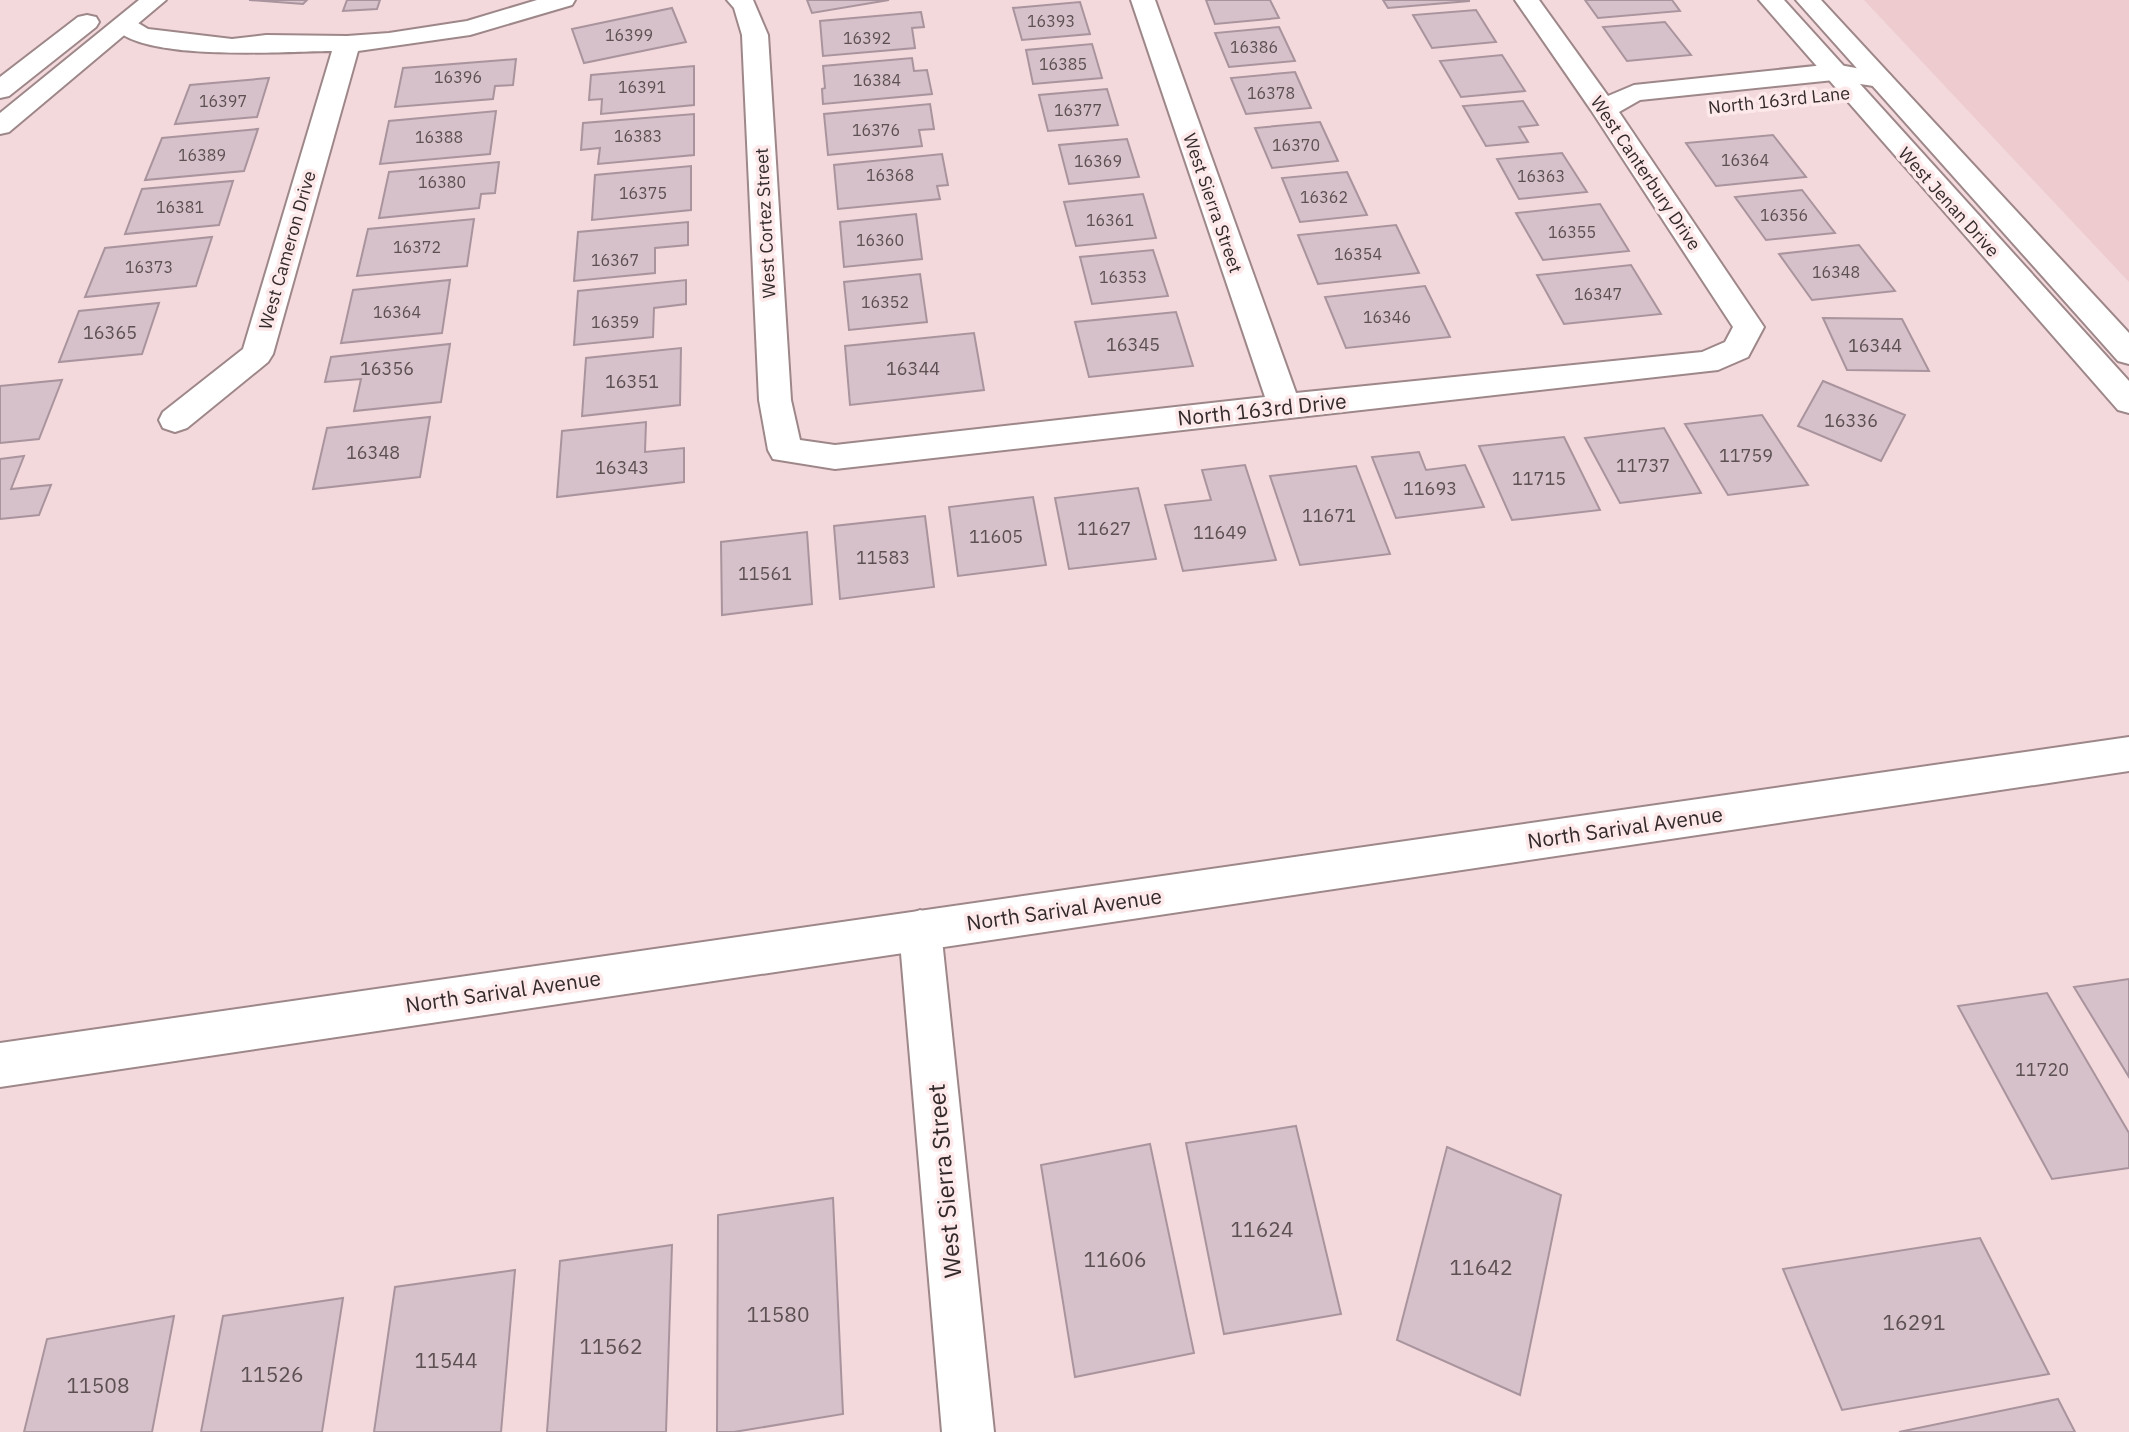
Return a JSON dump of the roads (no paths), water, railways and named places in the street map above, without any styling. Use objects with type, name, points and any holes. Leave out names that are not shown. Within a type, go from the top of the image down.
[{"type":"street","points":[[0,90],[107,17],[154,0]]},
{"type":"street","points":[[107,17],[141,36],[232,47],[266,43],[347,44],[389,41],[470,28],[563,0]]},
{"type":"street","name":"West Cortez Street","points":[[739,0],[745,6],[755,35],[775,400],[785,450]]},
{"type":"street","name":"West Sierra Street","points":[[1143,0],[1284,406]]},
{"type":"street","name":"West Canterbury Drive","points":[[1527,0],[1604,108],[1749,327],[1737,349]]},
{"type":"street","name":"West Jenan Drive","points":[[1771,0],[2129,402]]},
{"type":"street","name":"West Jenan Drive","points":[[1808,0],[2129,353]]},
{"type":"street","points":[[0,126],[107,17]]},
{"type":"street","name":"West Cameron Drive","points":[[175,420],[257,354],[347,44]]},
{"type":"street","name":"North 163rd Lane","points":[[1604,108],[1634,93],[1834,72],[1880,79]]},
{"type":"street","name":"North 163rd Lane","points":[[1604,108],[1653,114],[1853,94],[1880,79]]},
{"type":"street","name":"North 163rd Drive","points":[[785,450],[835,457],[1707,362],[1737,349]]},
{"type":"street","name":"North Sarival Avenue","points":[[0,1065],[2129,754]]},
{"type":"street","name":"West Sierra Street","points":[[920,930],[968,1432]]}]
